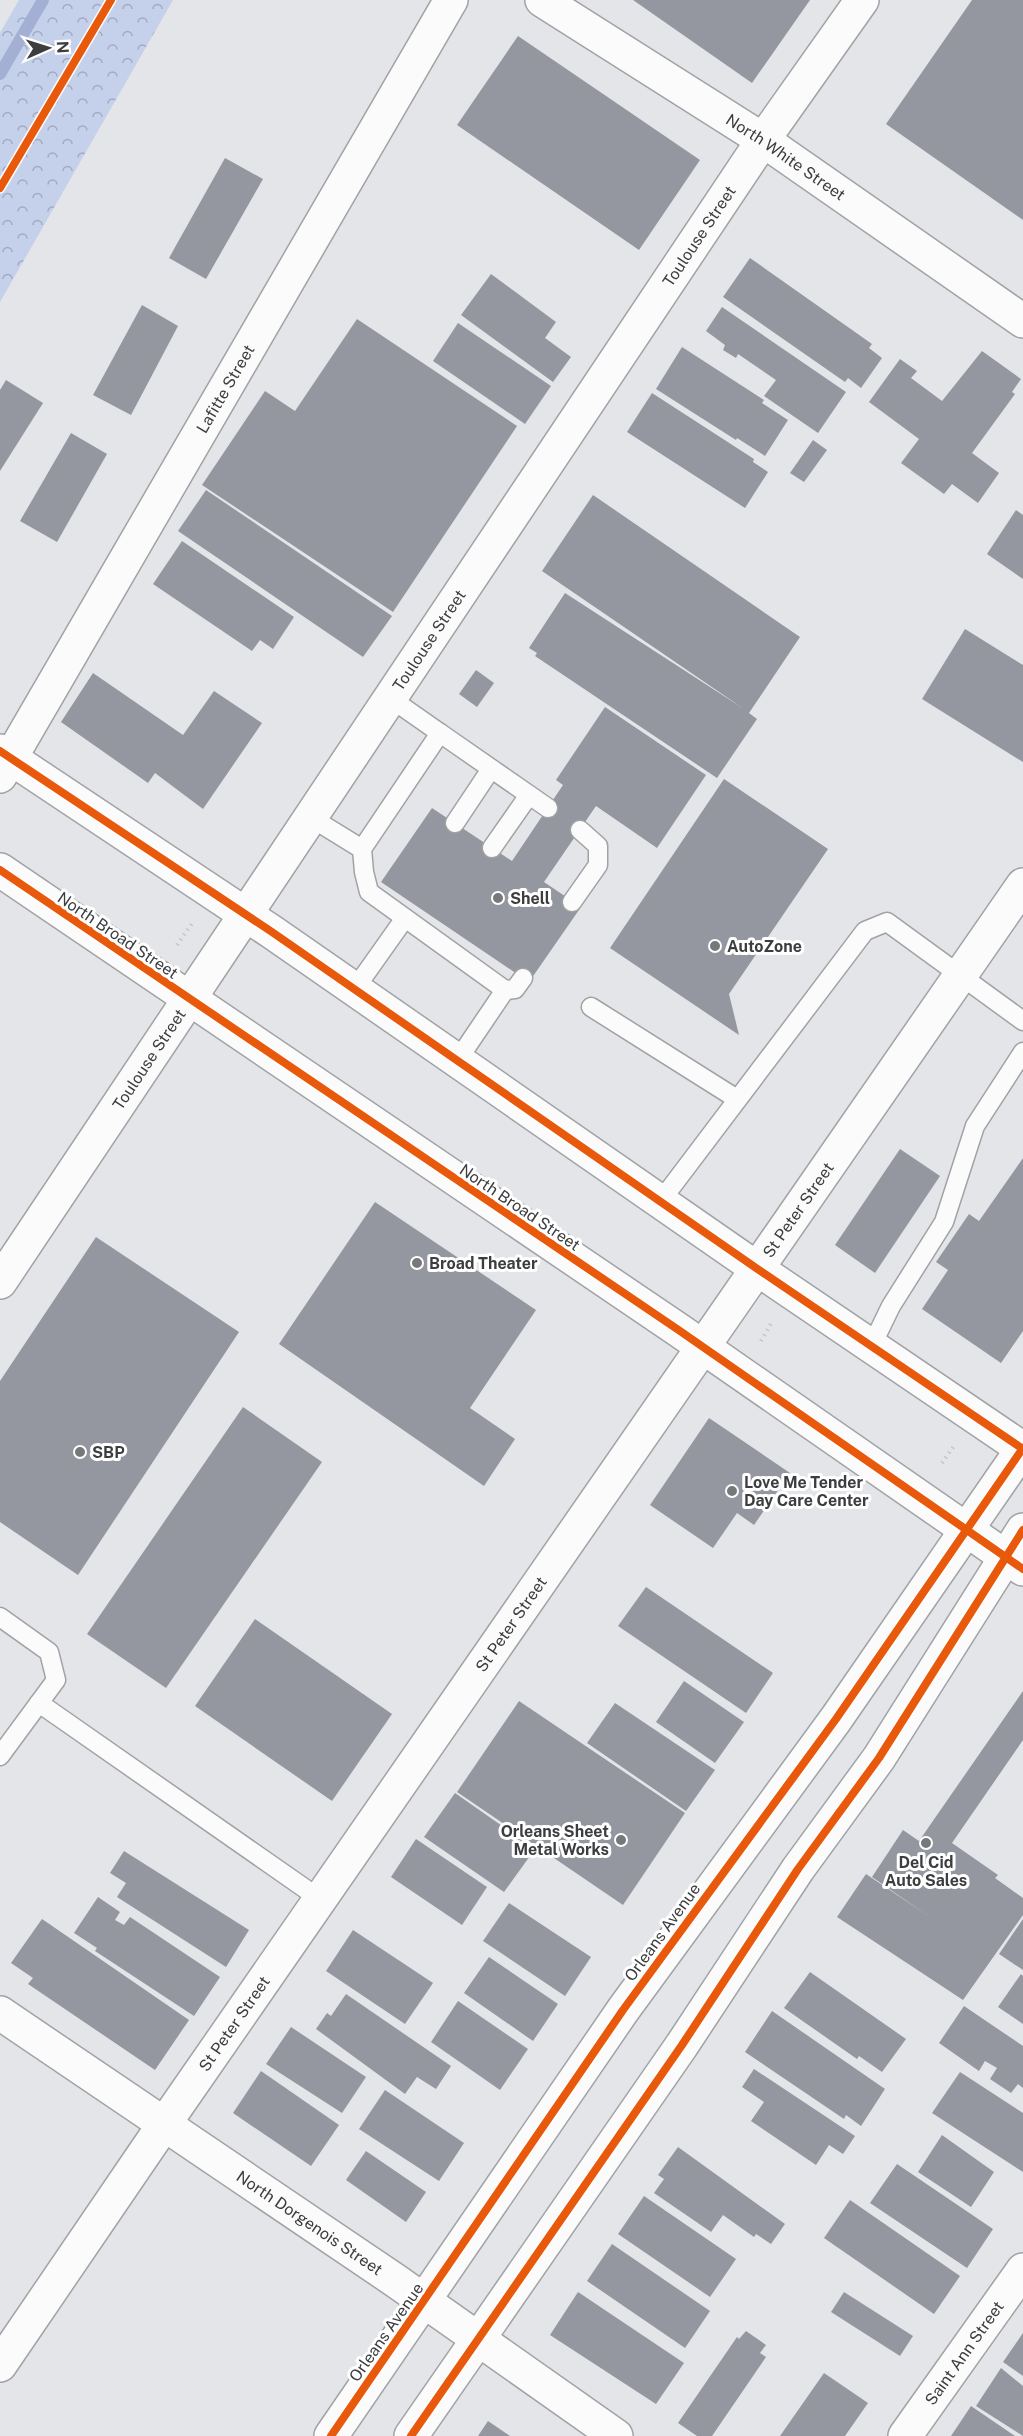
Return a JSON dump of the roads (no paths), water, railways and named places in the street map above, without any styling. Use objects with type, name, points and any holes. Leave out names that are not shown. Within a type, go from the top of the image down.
[{"type":"street","name":"Lafitte Street","points":[[3,762],[451,0]]},
{"type":"street","name":"North White Street","points":[[542,0],[763,141],[1023,321]]},
{"type":"street","name":"Toulouse Street","points":[[0,1282],[763,141],[862,0]]},
{"type":"street","points":[[3,762],[245,914],[660,1202],[872,1344],[1023,1449]]},
{"type":"street","name":"North Broad Street","points":[[0,870],[704,1348],[1015,1563]]},
{"type":"street","name":"St Peter Street","points":[[0,2365],[165,2123],[759,1270],[1023,885]]},
{"type":"street","name":"Orleans Avenue","points":[[331,2436],[623,2010],[836,1719],[1023,1449]]},
{"type":"street","points":[[411,2436],[682,2046],[798,1869],[879,1758],[974,1604],[1015,1563],[1023,1530]]},
{"type":"street","name":"North Dorgenois Street","points":[[0,2013],[424,2300],[616,2436]]},
{"type":"street","name":"Saint Ann Street","points":[[905,2436],[1023,2270]]},
{"type":"lane","points":[[390,698],[548,808]]},
{"type":"lane","points":[[440,733],[362,849],[369,892],[439,931],[505,990],[515,989],[523,978]]},
{"type":"lane","points":[[455,823],[491,768]]},
{"type":"lane","points":[[492,848],[529,795]]},
{"type":"lane","points":[[310,817],[362,849]]},
{"type":"lane","points":[[572,902],[597,865],[598,846],[580,830]]},
{"type":"lane","points":[[354,990],[401,908]]},
{"type":"lane","points":[[660,1202],[865,931],[886,922],[1023,1021]]},
{"type":"lane","points":[[457,1061],[505,990]]},
{"type":"lane","points":[[591,1007],[737,1099]]},
{"type":"lane","points":[[872,1344],[891,1306],[944,1222],[975,1126],[1023,1052]]},
{"type":"lane","points":[[0,1617],[49,1652],[56,1680],[0,1756]]},
{"type":"lane","points":[[39,1703],[320,1899]]},
{"type":"waterway","points":[[0,74],[43,0]]},
{"type":"place","name":"Shell","points":[[498,898]]},
{"type":"place","name":"AutoZone","points":[[715,946]]},
{"type":"place","name":"Broad Theater","points":[[417,1263]]},
{"type":"place","name":"SBP","points":[[80,1452]]},
{"type":"place","name":"Love Me Tender Day Care Center","points":[[732,1491]]},
{"type":"place","name":"Orleans Sheet Metal Works","points":[[621,1840]]},
{"type":"place","name":"Del Cid Auto Sales","points":[[926,1843]]}]
